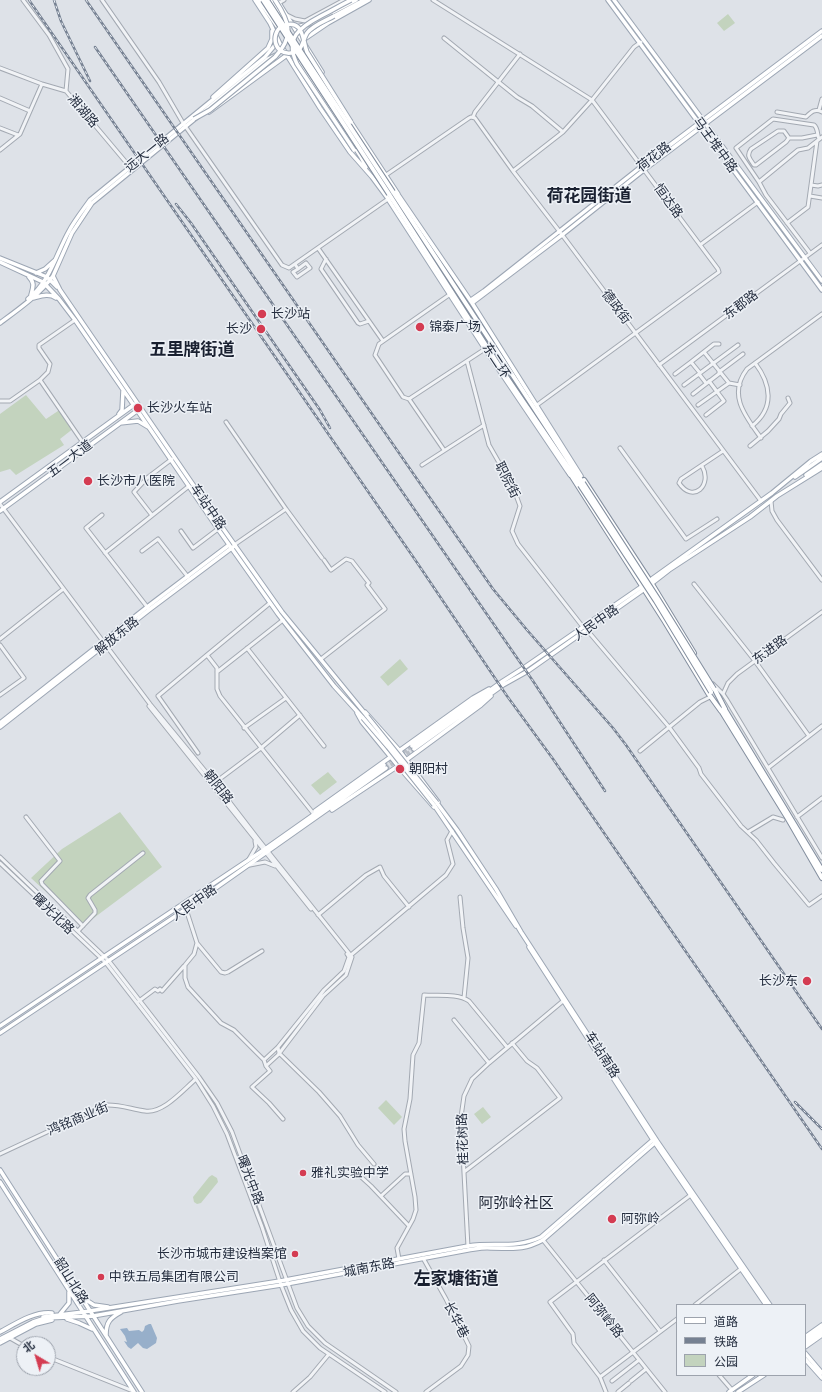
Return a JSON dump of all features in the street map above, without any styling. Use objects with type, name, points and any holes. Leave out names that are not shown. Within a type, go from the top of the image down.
[{"type":"highway","points":[[263,0],[392,194]]},
{"type":"highway","points":[[267,0],[392,194]]},
{"type":"highway","name":"东二环","points":[[392,194],[503,372],[560,456],[582,484]]},
{"type":"highway","name":"东二环","points":[[402,210],[458,290],[566,456],[582,484]]},
{"type":"highway","points":[[560,456],[573,480],[712,692],[822,878]]},
{"type":"highway","points":[[566,456],[581,476],[651,582],[712,683],[723,710]]},
{"type":"highway","points":[[582,484],[654,592],[712,692],[822,870]]},
{"type":"main road","points":[[255,0],[265,14],[280,44],[320,108],[350,152],[360,159]]},
{"type":"main road","points":[[259,0],[278,29]]},
{"type":"main road","points":[[270,0],[287,24],[297,27],[302,31],[306,52],[386,175],[392,194],[449,295],[573,480]]},
{"type":"main road","points":[[351,0],[299,29],[293,40],[292,50],[297,64],[360,159]]},
{"type":"main road","points":[[287,24],[278,29],[274,36],[275,45],[282,52],[288,53],[294,52],[303,45],[303,40],[313,27],[356,0]]},
{"type":"main road","points":[[297,27],[308,25],[333,15],[364,0]]},
{"type":"main road","points":[[303,40],[328,23],[369,0]]},
{"type":"main road","name":"马王堆中路","points":[[608,0],[822,290]]},
{"type":"main road","name":"马王堆中路","points":[[615,0],[822,281]]},
{"type":"main road","points":[[277,1],[303,40]]},
{"type":"main road","points":[[194,119],[210,110],[275,56],[283,47],[288,33],[287,20],[277,1]]},
{"type":"main road","points":[[202,108],[234,76],[268,48],[272,39],[272,29]]},
{"type":"main road","name":"荷花路","points":[[472,302],[643,167],[822,31]]},
{"type":"main road","name":"荷花路","points":[[704,121],[822,36]]},
{"type":"main road","name":"远大一路","points":[[50,281],[72,233],[92,203],[185,125],[202,108],[265,57],[275,45]]},
{"type":"main road","name":"远大一路","points":[[45,283],[69,231],[90,200],[268,59],[282,52]]},
{"type":"main road","points":[[294,52],[368,172],[392,194],[472,302],[581,476]]},
{"type":"main road","points":[[185,125],[212,110],[287,55]]},
{"type":"main road","points":[[392,194],[402,210]]},
{"type":"main road","points":[[0,258],[47,277],[60,290]]},
{"type":"main road","points":[[36,273],[45,269],[57,258]]},
{"type":"main road","points":[[0,262],[45,283]]},
{"type":"main road","points":[[29,276],[33,281],[32,297]]},
{"type":"main road","points":[[53,276],[60,290]]},
{"type":"main road","points":[[0,321],[32,297],[45,283],[50,281]]},
{"type":"main road","name":"车站中路","points":[[45,283],[59,299],[114,372],[123,390],[139,409],[270,603],[334,686],[365,717],[435,804]]},
{"type":"main road","name":"车站中路","points":[[60,290],[135,404]]},
{"type":"main road","points":[[458,290],[465,293]]},
{"type":"main road","points":[[32,297],[44,295],[53,296],[59,299]]},
{"type":"main road","points":[[475,318],[478,311]]},
{"type":"main road","points":[[118,416],[122,410],[123,390]]},
{"type":"main road","name":"五一大道","points":[[0,503],[135,404]]},
{"type":"main road","name":"车站中路","points":[[139,409],[150,429],[173,459],[218,530],[321,659],[355,706]]},
{"type":"main road","name":"五一大道","points":[[1,509],[139,409]]},
{"type":"main road","points":[[119,423],[138,422],[150,429]]},
{"type":"main road","name":"人民中路","points":[[772,493],[822,454]]},
{"type":"main road","name":"人民中路","points":[[503,683],[528,671],[587,630],[761,501],[822,458]]},
{"type":"main road","name":"人民中路","points":[[651,582],[750,517],[822,464]]},
{"type":"main road","name":"人民中路","points":[[777,496],[822,468]]},
{"type":"main road","name":"解放东路","points":[[0,727],[148,608],[231,546]]},
{"type":"main road","name":"人民中路","points":[[413,747],[583,627],[643,588]]},
{"type":"main road","name":"解放东路","points":[[0,723],[104,644]]},
{"type":"main road","points":[[303,823],[313,812],[390,756],[473,698],[503,683]]},
{"type":"main road","points":[[307,825],[398,766],[481,705],[503,683]]},
{"type":"main road","points":[[355,706],[369,714],[399,750],[435,798],[442,810]]},
{"type":"main road","points":[[355,706],[362,722],[441,815]]},
{"type":"main road","name":"人民中路","points":[[0,1026],[307,825],[385,767],[303,823],[266,851]]},
{"type":"main road","name":"车站南路","points":[[435,804],[442,810],[457,830],[496,889],[521,932],[655,1141]]},
{"type":"main road","name":"车站南路","points":[[435,804],[655,1141],[769,1304]]},
{"type":"main road","name":"人民中路","points":[[0,1033],[186,909],[248,863]]},
{"type":"main road","name":"城南东路","points":[[287,1282],[400,1259],[468,1248],[518,1249],[529,1247],[543,1240],[655,1141]]},
{"type":"main road","name":"城南东路","points":[[61,1316],[287,1282],[423,1258],[484,1244],[517,1245],[541,1237],[655,1141]]},
{"type":"main road","name":"韶山北路","points":[[0,1170],[142,1392]]},
{"type":"main road","name":"韶山北路","points":[[0,1182],[134,1392]]},
{"type":"main road","name":"车站南路","points":[[692,1194],[765,1304]]},
{"type":"main road","name":"城南东路","points":[[0,1338],[28,1322],[45,1317],[93,1316],[280,1283]]},
{"type":"main road","points":[[0,1343],[36,1324],[61,1316],[69,1303],[70,1294],[68,1287]]},
{"type":"main road","points":[[80,1296],[94,1305],[111,1308]]},
{"type":"main road","points":[[106,1336],[106,1327],[111,1318],[124,1310]]},
{"type":"main road","points":[[0,1332],[34,1315],[48,1313],[79,1323],[95,1332]]},
{"type":"main road","points":[[806,1336],[822,1326]]},
{"type":"main road","points":[[806,1339],[822,1326]]},
{"type":"main road","points":[[806,1346],[813,1342],[822,1334]]},
{"type":"main road","points":[[806,1345],[822,1334]]},
{"type":"main road","points":[[806,1354],[822,1373]]},
{"type":"main road","points":[[806,1360],[822,1378]]},
{"type":"main road","points":[[730,1391],[749,1376]]},
{"type":"main road","points":[[730,1391],[752,1376]]},
{"type":"main road","points":[[737,1392],[760,1376]]},
{"type":"main road","points":[[737,1392],[762,1376]]},
{"type":"street","points":[[23,0],[49,36],[68,69],[66,91]]},
{"type":"street","points":[[102,0],[159,82],[185,125],[282,265],[289,268],[392,194]]},
{"type":"street","points":[[277,1],[284,0]]},
{"type":"street","points":[[287,15],[295,19],[305,20],[344,0]]},
{"type":"street","name":"恒达路","points":[[433,0],[592,100],[643,167],[719,272],[536,405]]},
{"type":"street","points":[[611,4],[615,0]]},
{"type":"street","points":[[444,38],[498,82],[532,106],[562,132]]},
{"type":"street","points":[[513,171],[562,132],[592,100],[634,48],[644,40]]},
{"type":"street","points":[[386,175],[471,118],[520,54]]},
{"type":"street","name":"湘湖路","points":[[0,68],[42,84],[66,91],[130,167]]},
{"type":"street","points":[[0,150],[18,135],[42,84]]},
{"type":"street","points":[[0,98],[30,111]]},
{"type":"street","points":[[777,112],[806,117],[813,110],[821,111],[822,99]]},
{"type":"street","name":"德政街","points":[[471,118],[561,233],[761,501]]},
{"type":"street","points":[[788,223],[808,207],[820,139],[814,125],[773,119],[736,147],[766,195],[810,253]]},
{"type":"street","points":[[0,128],[18,135]]},
{"type":"street","points":[[778,130],[784,131],[789,138],[756,165],[754,165],[748,157],[748,153],[751,149],[778,130]]},
{"type":"street","points":[[789,138],[802,138],[817,135]]},
{"type":"street","points":[[759,182],[798,150],[808,148],[820,139]]},
{"type":"street","points":[[811,186],[822,185]]},
{"type":"street","points":[[810,196],[822,198]]},
{"type":"street","points":[[700,245],[758,202]]},
{"type":"street","name":"东郡路","points":[[660,365],[822,245]]},
{"type":"street","points":[[318,248],[384,341]]},
{"type":"street","points":[[326,259],[321,269],[358,323],[360,324],[369,321]]},
{"type":"street","points":[[306,263],[310,268],[297,277],[293,272],[298,269],[306,263]]},
{"type":"street","points":[[295,264],[298,269]]},
{"type":"street","points":[[444,450],[409,400],[403,397],[375,355],[379,344],[449,295]]},
{"type":"street","points":[[761,438],[743,412],[740,404],[740,385],[744,372],[822,314]]},
{"type":"street","points":[[0,401],[10,401],[40,380],[48,372],[50,364],[39,348],[39,345],[75,320]]},
{"type":"street","points":[[675,374],[714,344],[719,344]]},
{"type":"street","points":[[684,385],[738,345]]},
{"type":"street","points":[[409,400],[485,349]]},
{"type":"street","points":[[704,352],[729,383],[740,385]]},
{"type":"street","points":[[693,394],[743,354]]},
{"type":"street","name":"职院街","points":[[467,361],[489,445],[513,487],[520,506],[512,531],[518,544],[583,627]]},
{"type":"street","points":[[691,362],[724,401],[706,415]]},
{"type":"street","points":[[752,426],[763,416],[769,394],[765,378],[755,363]]},
{"type":"street","points":[[40,380],[86,446]]},
{"type":"street","points":[[698,405],[729,383]]},
{"type":"street","points":[[750,446],[761,438],[779,419],[790,403],[788,398]]},
{"type":"street","points":[[226,422],[286,509],[331,570],[346,559],[352,561],[369,583],[367,585],[385,608],[321,659]]},
{"type":"street","points":[[422,465],[484,425]]},
{"type":"street","points":[[620,448],[686,539],[718,519]]},
{"type":"street","points":[[702,466],[705,475],[705,483],[703,487],[696,492],[685,491],[679,481],[723,451]]},
{"type":"street","points":[[151,514],[134,492],[147,478],[173,459]]},
{"type":"street","points":[[105,553],[189,486]]},
{"type":"street","points":[[771,501],[772,511],[777,520],[822,580]]},
{"type":"street","name":"朝阳路","points":[[0,503],[1,509],[104,644]]},
{"type":"street","name":"朝阳路","points":[[1,509],[104,644],[148,705],[350,956]]},
{"type":"street","points":[[231,546],[286,509]]},
{"type":"street","points":[[102,515],[86,528],[148,608]]},
{"type":"street","points":[[181,531],[193,548],[218,530]]},
{"type":"street","points":[[142,551],[158,539],[188,577]]},
{"type":"street","points":[[694,584],[755,661],[809,736]]},
{"type":"street","points":[[0,639],[62,590]]},
{"type":"street","points":[[198,753],[158,696],[270,603]]},
{"type":"street","name":"东进路","points":[[723,694],[728,683],[737,674],[822,612]]},
{"type":"street","points":[[217,672],[283,620]]},
{"type":"street","points":[[587,630],[669,727],[699,768],[701,774],[741,826],[756,840],[809,904],[822,896]]},
{"type":"street","points":[[0,645],[24,678],[0,695]]},
{"type":"street","points":[[246,648],[324,746]]},
{"type":"street","points":[[207,655],[217,668],[217,689],[220,696],[244,728],[313,812]]},
{"type":"street","points":[[712,683],[723,694],[822,858]]},
{"type":"street","points":[[640,751],[712,692]]},
{"type":"street","points":[[244,728],[286,698]]},
{"type":"street","points":[[213,784],[261,748],[300,715]]},
{"type":"street","points":[[768,768],[822,726]]},
{"type":"street","name":"朝阳路","points":[[213,784],[254,838],[266,851],[277,868],[317,915]]},
{"type":"street","points":[[797,817],[822,798]]},
{"type":"street","points":[[26,817],[60,861],[43,877],[41,881],[42,884],[83,926]]},
{"type":"street","points":[[748,832],[773,817],[783,820]]},
{"type":"street","points":[[264,1060],[278,1047],[320,995],[344,971],[350,956],[446,875],[453,864],[447,840],[452,831]]},
{"type":"street","points":[[248,863],[256,847],[254,838]]},
{"type":"street","points":[[78,931],[95,913],[95,910],[88,898],[90,895],[143,853]]},
{"type":"street","name":"曙光北路","points":[[0,857],[78,931],[103,959]]},
{"type":"street","points":[[248,863],[265,862],[277,868]]},
{"type":"street","name":"曙光北路","points":[[0,863],[107,962]]},
{"type":"street","points":[[317,915],[366,875],[380,867],[384,876],[409,906]]},
{"type":"street","points":[[460,897],[468,958],[464,998]]},
{"type":"street","points":[[186,909],[197,943],[221,972],[224,973],[262,950]]},
{"type":"street","points":[[139,1001],[155,989],[158,991],[160,989],[162,991],[194,954],[197,943]]},
{"type":"street","points":[[266,1066],[279,1053],[323,996],[346,975],[352,958],[350,956]]},
{"type":"street","name":"曙光中路","points":[[107,962],[199,1077],[217,1103],[232,1132],[296,1308],[308,1326],[324,1343],[396,1392]]},
{"type":"street","name":"曙光中路","points":[[107,962],[196,1079],[228,1134],[262,1227],[280,1283],[291,1310],[303,1331],[320,1348],[385,1392]]},
{"type":"street","points":[[185,965],[185,978],[188,987],[221,1023],[234,1030],[264,1060],[270,1071],[252,1087],[283,1119]]},
{"type":"street","points":[[400,1259],[398,1248],[410,1226],[416,1210],[416,1197],[404,1129],[410,1099],[413,1055],[419,1043],[424,995],[464,998],[507,1047]]},
{"type":"street","name":"桂花树路","points":[[468,1248],[461,1117],[464,1096],[472,1079],[489,1062],[563,1001]]},
{"type":"street","points":[[454,1020],[489,1062]]},
{"type":"street","points":[[464,1172],[560,1098],[537,1068],[527,1061],[512,1043]]},
{"type":"street","points":[[278,1047],[279,1053],[319,1092],[340,1116],[358,1145],[374,1164]]},
{"type":"street","name":"鸿铭商业街","points":[[0,1154],[105,1105],[115,1104],[146,1111],[155,1111],[163,1107],[196,1079]]},
{"type":"street","points":[[382,1196],[405,1174],[411,1174]]},
{"type":"street","points":[[360,1176],[382,1196],[410,1226]]},
{"type":"street","points":[[606,1392],[600,1377],[574,1343],[573,1334],[550,1302],[692,1194]]},
{"type":"street","name":"阿弥岭路","points":[[543,1240],[665,1392]]},
{"type":"street","name":"长华巷","points":[[423,1258],[446,1299],[469,1346],[468,1355],[461,1366],[426,1392]]},
{"type":"street","points":[[604,1260],[660,1331]]},
{"type":"street","points":[[696,1304],[742,1268]]},
{"type":"street","points":[[600,1377],[676,1320]]},
{"type":"street","points":[[10,1338],[16,1341]]},
{"type":"street","points":[[294,1392],[310,1377],[329,1354]]},
{"type":"street","points":[[56,1360],[134,1392]]},
{"type":"street","points":[[604,1388],[639,1360]]},
{"type":"street","points":[[618,1392],[646,1369]]},
{"type":"street","points":[[720,1376],[730,1391]]},
{"type":"green space","points":[[728,14],[735,23],[724,31],[717,23]]},
{"type":"green space","points":[[26,395],[46,419],[61,409],[74,428],[60,439],[64,445],[16,475],[10,469],[0,472],[0,414]]},
{"type":"green space","points":[[400,659],[408,669],[388,686],[380,677]]},
{"type":"green space","points":[[328,772],[337,782],[320,795],[311,785]]},
{"type":"green space","points":[[120,812],[162,867],[83,926],[31,878],[62,849]]},
{"type":"green space","points":[[386,1100],[402,1117],[394,1125],[378,1108]]},
{"type":"green space","points":[[483,1107],[491,1117],[482,1124],[474,1114]]},
{"type":"green space","points":[[212,1175],[217,1178],[218,1182],[201,1203],[197,1204],[194,1202],[193,1197]]},
{"type":"water","points":[[151,1324],[157,1338],[156,1343],[147,1349],[143,1348],[138,1343],[131,1349],[128,1347],[124,1341],[127,1342],[125,1336],[120,1329],[127,1328],[129,1331],[139,1330],[142,1332],[145,1326]]},
{"type":"tunnel","points":[[399,755],[412,746]]},
{"type":"tunnel","points":[[402,757],[414,749]]},
{"type":"tunnel","points":[[384,765],[394,758]]},
{"type":"tunnel","points":[[386,768],[397,761]]},
{"type":"railway","points":[[29,0],[418,564],[507,696],[553,759],[822,1149]]},
{"type":"railway","points":[[54,0],[61,21],[90,81]]},
{"type":"railway","points":[[86,0],[493,589],[626,745],[822,1029]]},
{"type":"railway","points":[[95,47],[533,681],[605,791]]},
{"type":"railway","points":[[176,204],[191,223],[320,410],[330,428]]},
{"type":"railway","points":[[795,1102],[822,1129]]},
{"type":"place","name":"长沙站","points":[[262,314]]},
{"type":"place","name":"锦泰广场","points":[[420,327]]},
{"type":"place","name":"长沙","points":[[261,329]]},
{"type":"place","name":"长沙火车站","points":[[138,408]]},
{"type":"place","name":"长沙市八医院","points":[[88,481]]},
{"type":"place","name":"朝阳村","points":[[400,769]]},
{"type":"place","name":"长沙东","points":[[807,981]]},
{"type":"place","name":"雅礼实验中学","points":[[303,1173]]},
{"type":"place","name":"阿弥岭","points":[[612,1219]]},
{"type":"place","name":"长沙市城市建设档案馆","points":[[295,1254]]},
{"type":"place","name":"中铁五局集团有限公司","points":[[101,1277]]},
{"type":"district","name":"荷花园街道","points":[[589,196]]},
{"type":"district","name":"五里牌街道","points":[[192,350]]},
{"type":"district","name":"阿弥岭社区","points":[[516,1203]]},
{"type":"district","name":"左家塘街道","points":[[456,1279]]}]
